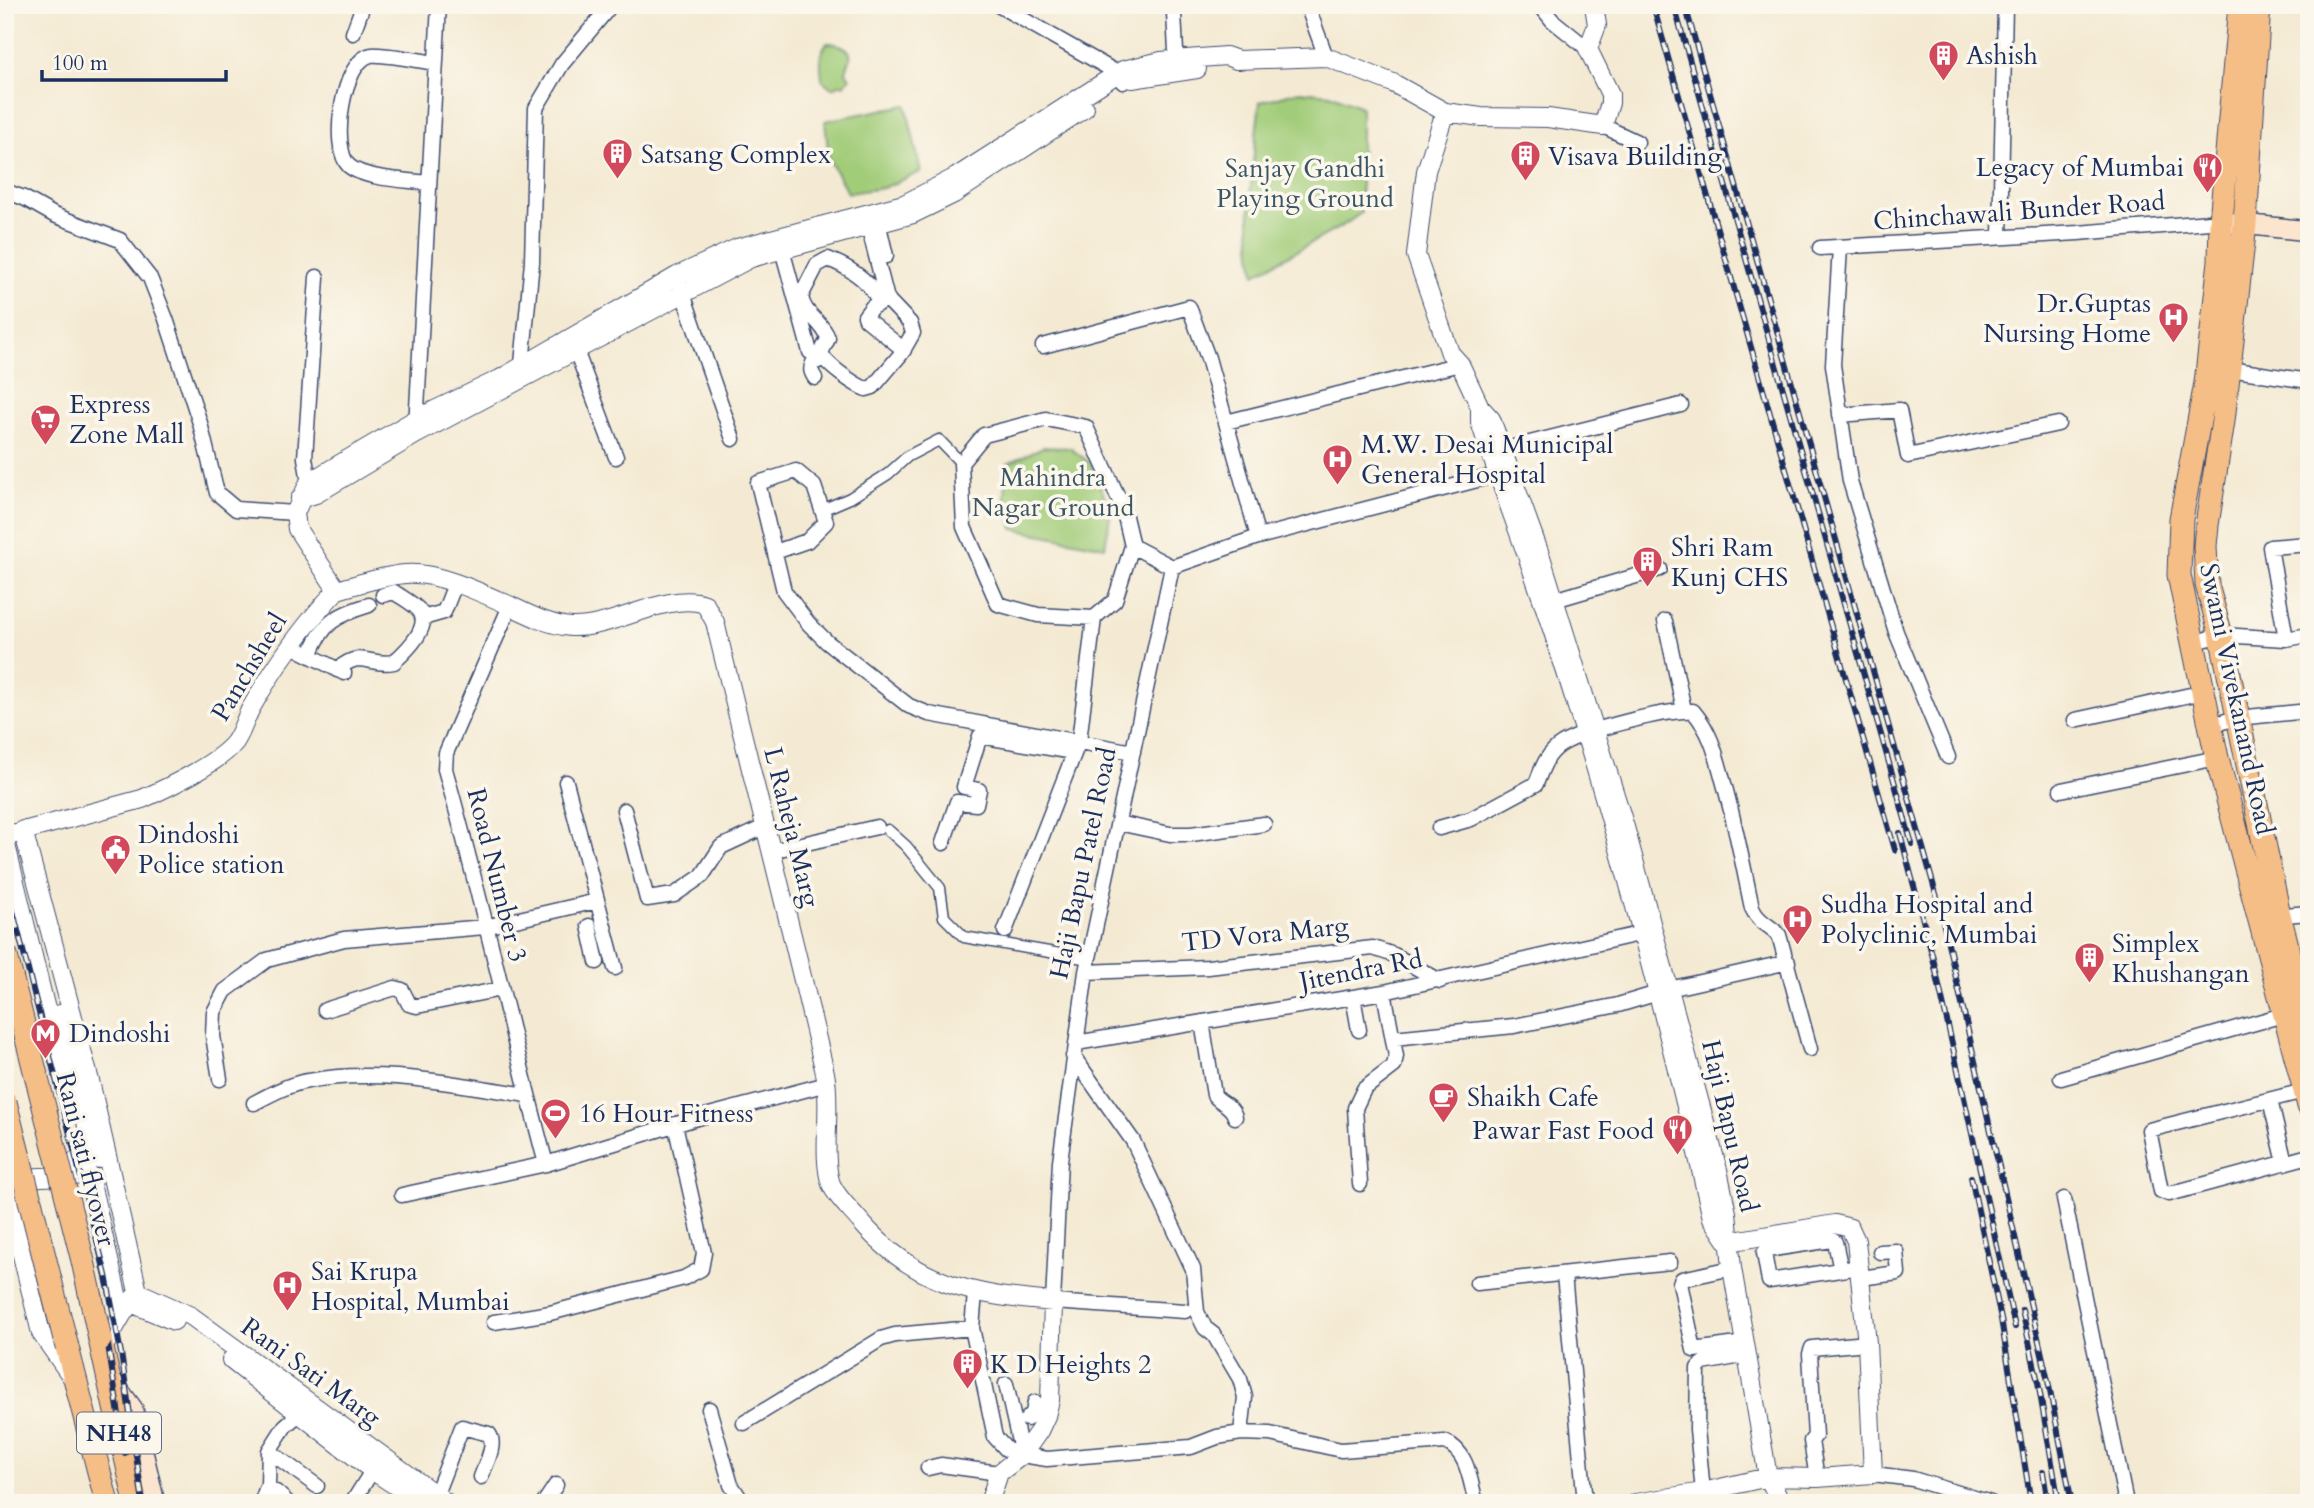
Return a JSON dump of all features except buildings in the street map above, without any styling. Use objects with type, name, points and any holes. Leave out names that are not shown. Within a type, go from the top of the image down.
[{"type":"main road","name":"Swami Vivekanand Road","points":[[2240,5],[2221,221],[2220,261],[2206,383],[2181,519],[2179,575],[2217,758],[2268,916],[2309,1031]]},
{"type":"main road","name":"Swami Vivekanand Road","points":[[2259,5],[2245,224],[2205,546],[2207,585],[2221,635],[2237,718],[2283,1015],[2306,1099]]},
{"type":"main road","points":[[2221,221],[2309,230]]},
{"type":"main road","name":"Rani sati flyover","points":[[5,952],[83,1261],[103,1356]]},
{"type":"main road","name":"NH48","points":[[5,1102],[107,1503]]},
{"type":"main road","points":[[103,1356],[133,1409],[155,1503]]},
{"type":"main road","name":"NH48","points":[[103,1356],[136,1503]]},
{"type":"street","points":[[353,33],[363,5]]},
{"type":"street","points":[[416,427],[427,183],[439,5]]},
{"type":"street","points":[[521,373],[533,262],[536,108],[562,64],[611,5]]},
{"type":"street","points":[[998,5],[1120,78]]},
{"type":"street","points":[[1171,5],[1174,13],[1177,66]]},
{"type":"street","points":[[1307,5],[1326,57]]},
{"type":"street","points":[[1540,5],[1552,20],[1588,49],[1610,94],[1603,126]]},
{"type":"street","points":[[1588,49],[1597,25],[1594,5]]},
{"type":"street","points":[[2000,237],[2005,5]]},
{"type":"street","points":[[427,183],[361,173],[348,165],[340,147],[341,121],[347,83],[357,63],[371,55],[435,63]]},
{"type":"street","points":[[5,191],[54,215],[120,240],[150,278],[200,423],[217,493],[236,509],[305,497],[416,427],[521,373],[680,284],[781,244],[872,219],[913,214],[954,194],[1003,155],[1120,78],[1161,61],[1177,66],[1226,56],[1237,61],[1326,57],[1393,83],[1445,112],[1481,117],[1548,118],[1603,126],[1637,142]]},
{"type":"street","name":"Haji Bapu Road","points":[[1445,112],[1426,171],[1416,255],[1450,353],[1461,365],[1480,407],[1480,422],[1502,450],[1504,474]]},
{"type":"street","points":[[872,219],[1003,155]]},
{"type":"street","points":[[872,219],[886,256]]},
{"type":"street","points":[[872,219],[882,298]]},
{"type":"street","name":"Chinchawali Bunder Road","points":[[1820,248],[2221,221]]},
{"type":"street","points":[[781,244],[817,355],[852,382],[866,389],[873,387],[904,350],[913,333],[910,323],[872,288],[842,264],[828,259],[817,265],[801,296],[808,313],[824,327],[828,338],[822,351],[817,355],[811,366],[815,378]]},
{"type":"street","points":[[1840,247],[1833,365],[1850,481],[1896,632],[1948,757]]},
{"type":"street","points":[[317,277],[305,458],[305,497],[297,529],[351,611]]},
{"type":"street","points":[[680,284],[733,439]]},
{"type":"street","points":[[882,298],[865,316],[866,320],[904,350]]},
{"type":"street","points":[[1043,346],[1189,307],[1208,358],[1258,537]]},
{"type":"street","points":[[574,344],[616,457]]},
{"type":"street","points":[[1226,422],[1461,365]]},
{"type":"street","points":[[2229,369],[2309,381]]},
{"type":"street","points":[[1502,450],[1681,405]]},
{"type":"street","points":[[1840,415],[1899,410],[1908,456],[2058,424]]},
{"type":"street","points":[[961,463],[984,435],[1046,419],[1086,427],[1123,508],[1132,546],[1115,600],[1094,618],[1076,746],[1005,931]]},
{"type":"street","name":"Haji Bapu Road","points":[[1489,431],[1535,559],[1590,733],[1630,868],[1710,1172],[1727,1213],[1732,1268],[1768,1478],[1781,1503]]},
{"type":"street","points":[[822,510],[850,498],[888,474],[908,456],[939,440],[961,463],[964,527],[998,604],[1038,615],[1094,618]]},
{"type":"street","points":[[775,552],[807,541],[826,522],[814,486],[796,471],[758,483],[784,591],[808,623],[827,642],[909,706],[929,714],[1076,746]]},
{"type":"street","points":[[1132,546],[1172,567],[1258,537],[1504,474]]},
{"type":"street","points":[[2286,639],[2270,547],[2309,544]]},
{"type":"street","name":"Haji Bapu Patel Road","points":[[999,1473],[1023,1455],[1039,1431],[1040,1402],[1053,1303],[1060,1161],[1075,1049],[1088,965],[1172,567]]},
{"type":"street","points":[[1549,601],[1660,569]]},
{"type":"street","name":"L Raheja Marg","points":[[337,590],[407,573],[438,577],[510,606],[527,616],[570,627],[594,625],[655,607],[692,600],[705,604],[715,622],[827,1084],[831,1184],[878,1242],[929,1277],[975,1293],[1053,1303]]},
{"type":"street","points":[[423,618],[444,612],[456,584]]},
{"type":"street","name":"Panchsheel","points":[[12,835],[142,799],[170,786],[214,759],[234,742],[251,708],[309,619],[337,590]]},
{"type":"street","points":[[292,646],[340,672],[347,662],[360,657],[381,664],[394,662],[422,629],[423,618],[418,608],[394,592],[383,595]]},
{"type":"street","points":[[310,656],[317,636],[333,619],[369,605]]},
{"type":"street","name":"Road Number 3","points":[[510,606],[446,753],[444,769],[477,881],[485,927],[546,1164]]},
{"type":"street","points":[[1665,621],[1684,710]]},
{"type":"street","points":[[2192,643],[2221,635],[2286,639],[2309,635]]},
{"type":"street","points":[[2075,720],[2204,692]]},
{"type":"street","points":[[1439,828],[1471,819],[1536,783],[1544,761],[1561,744],[1643,718],[1684,710],[1693,711],[1716,747],[1733,811],[1752,908],[1758,920],[1779,934],[1810,1049]]},
{"type":"street","points":[[2211,725],[2237,718],[2309,711]]},
{"type":"street","points":[[943,843],[957,802],[976,804],[979,790],[964,787],[980,736],[1133,752]]},
{"type":"street","points":[[2061,790],[2217,758]]},
{"type":"street","points":[[566,782],[597,901],[601,944],[597,962]]},
{"type":"street","points":[[624,810],[647,899],[674,895],[702,876],[721,847],[764,827]]},
{"type":"street","points":[[1118,823],[1170,834],[1191,834],[1264,824]]},
{"type":"street","points":[[771,852],[882,829],[906,846],[940,888],[944,917],[964,936],[1088,965]]},
{"type":"street","points":[[12,835],[97,1160],[130,1303],[103,1356]]},
{"type":"street","points":[[220,1079],[213,1036],[214,1012],[225,991],[267,960],[344,939],[485,927],[597,901]]},
{"type":"street","points":[[2268,916],[2309,913]]},
{"type":"street","points":[[589,926],[615,968]]},
{"type":"street","name":"Jitendra Rd","points":[[1075,1049],[1202,1022],[1440,981],[1647,932]]},
{"type":"street","name":"TD Vora Marg","points":[[1088,965],[1208,967],[1373,948],[1394,955],[1440,981]]},
{"type":"street","points":[[1393,1038],[1514,1026],[1618,1005],[1662,987],[1788,962]]},
{"type":"street","points":[[325,1010],[395,988],[402,990],[409,1004],[417,1006],[501,989]]},
{"type":"street","points":[[1360,1184],[1355,1108],[1364,1089],[1394,1066],[1396,1056],[1384,992]]},
{"type":"street","points":[[1353,998],[1359,1030]]},
{"type":"street","points":[[2061,1078],[2283,1015]]},
{"type":"street","points":[[1202,1022],[1214,1095],[1231,1108],[1235,1117]]},
{"type":"street","points":[[1075,1049],[1133,1141],[1193,1269],[1197,1312],[1240,1379],[1245,1397],[1241,1433]]},
{"type":"street","points":[[254,1103],[279,1090],[308,1081],[341,1077],[395,1076],[528,1095]]},
{"type":"street","points":[[402,1195],[546,1164],[675,1124],[827,1084]]},
{"type":"street","points":[[2306,1099],[2270,1100],[2149,1130],[2161,1191],[2169,1194],[2309,1156]]},
{"type":"street","points":[[2270,1100],[2285,1163]]},
{"type":"street","points":[[494,1322],[550,1313],[684,1278],[701,1269],[704,1253],[675,1124]]},
{"type":"street","points":[[5,1167],[16,1170],[97,1160]]},
{"type":"street","points":[[5,1177],[89,1175],[130,1303]]},
{"type":"street","points":[[5,1186],[41,1333],[77,1384]]},
{"type":"street","points":[[2064,1199],[2126,1503]]},
{"type":"street","points":[[1728,1242],[1835,1224],[1850,1228],[1853,1234],[1853,1272],[1867,1343],[1873,1474]]},
{"type":"street","points":[[1853,1272],[1832,1240],[1767,1250],[1763,1255],[1762,1282],[1853,1272],[1898,1273],[1896,1251],[1880,1252]]},
{"type":"street","points":[[1477,1283],[1670,1262]]},
{"type":"street","points":[[1732,1268],[1682,1279],[1680,1283],[1694,1350],[1746,1349]]},
{"type":"street","points":[[1564,1274],[1585,1503]]},
{"type":"street","points":[[975,1293],[972,1328],[995,1437],[1006,1449],[1047,1459],[1191,1447],[1217,1437],[1241,1433],[1270,1434],[1341,1450],[1445,1442],[1455,1446],[1461,1453],[1476,1503]]},
{"type":"street","name":"Rani Sati Marg","points":[[130,1303],[184,1326],[259,1373],[377,1464],[434,1501]]},
{"type":"street","points":[[1053,1303],[1185,1311]]},
{"type":"street","points":[[744,1423],[881,1339],[895,1335],[972,1328]]},
{"type":"street","points":[[1817,1478],[1811,1441],[1815,1436],[1810,1354],[1812,1348],[1867,1343]]},
{"type":"street","points":[[1703,1492],[1697,1429],[1698,1368],[1703,1363],[1746,1349]]},
{"type":"street","points":[[1006,1384],[1023,1455]]},
{"type":"street","points":[[1027,1419],[1040,1402]]},
{"type":"street","points":[[261,1503],[268,1484],[269,1451],[285,1426],[306,1408]]},
{"type":"street","points":[[709,1409],[731,1485],[743,1503]]},
{"type":"street","points":[[434,1501],[462,1427],[492,1437],[493,1443],[481,1477]]},
{"type":"street","points":[[269,1451],[317,1486]]},
{"type":"street","points":[[352,1503],[377,1464]]},
{"type":"street","points":[[928,1468],[941,1465],[999,1473],[989,1503]]},
{"type":"street","points":[[1635,1503],[1768,1478],[1873,1474],[1913,1479],[1991,1503]]},
{"type":"street","points":[[544,1503],[556,1485]]},
{"type":"street","points":[[276,1492],[288,1503]]},
{"type":"green space","points":[[827,43],[839,45],[849,51],[850,59],[846,72],[850,78],[844,85],[832,88],[822,80],[821,56]]},
{"type":"green space","name":"Sanjay Gandhi Playing Ground","points":[[1299,91],[1330,94],[1361,107],[1361,213],[1255,274],[1250,209],[1260,102]]},
{"type":"green space","points":[[906,105],[921,172],[883,188],[848,193],[829,160],[825,121]]},
{"type":"green space","name":"Mahindra Nagar Ground","points":[[1043,447],[1070,448],[1090,463],[1111,511],[1105,547],[1013,529],[1005,497],[1007,464]]},
{"type":"railway","points":[[1653,5],[1895,850]]},
{"type":"railway","points":[[1674,5],[1912,844]]},
{"type":"railway","points":[[1685,5],[1940,908],[2048,1381],[2072,1503]]},
{"type":"railway","points":[[1900,833],[1933,958],[2015,1327]]},
{"type":"railway","points":[[5,880],[106,1275],[121,1353],[143,1503]]},
{"type":"railway","points":[[1971,1177],[2001,1319],[2031,1503]]},
{"type":"railway","points":[[100,1294],[125,1453]]},
{"type":"railway","points":[[2022,1310],[2038,1382],[2059,1503]]},
{"type":"railway","points":[[2043,1472],[2048,1503]]},
{"type":"place","name":"Ashish","points":[[1943,82]]},
{"type":"place","name":"Satsang Complex","points":[[618,181]]},
{"type":"place","name":"Visava Building","points":[[1525,183]]},
{"type":"place","name":"Legacy of Mumbai","points":[[2207,194]]},
{"type":"place","name":"Dr.Guptas Nursing Home","points":[[2174,345]]},
{"type":"place","name":"Express Zone Mall","points":[[46,446]]},
{"type":"place","name":"M.W. Desai Municipal General Hospital","points":[[1338,486]]},
{"type":"place","name":"Shri Ram Kunj CHS","points":[[1648,589]]},
{"type":"place","name":"Dindoshi Police station","points":[[115,876]]},
{"type":"place","name":"Sudha Hospital and Polyclinic, Mumbai","points":[[1798,946]]},
{"type":"place","name":"Simplex Khushangan","points":[[2089,985]]},
{"type":"place","name":"Dindoshi","points":[[46,1060]]},
{"type":"place","name":"Shaikh Cafe","points":[[1444,1124]]},
{"type":"place","name":"16 Hour Fitness","points":[[556,1140]]},
{"type":"place","name":"Pawar Fast Food","points":[[1677,1157]]},
{"type":"place","name":"Sai Krupa Hospital, Mumbai","points":[[288,1313]]},
{"type":"place","name":"K D Heights 2","points":[[967,1391]]}]
